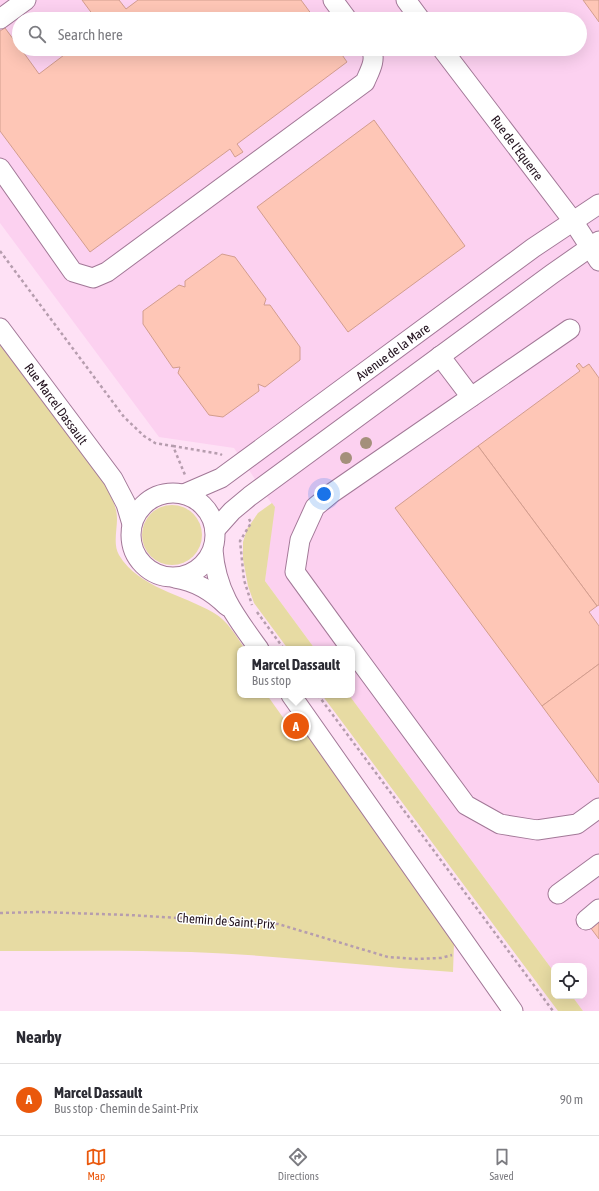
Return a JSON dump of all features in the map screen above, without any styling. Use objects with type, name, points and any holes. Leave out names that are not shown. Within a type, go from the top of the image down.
[{"type":"street","points":[[0,19],[26,0]]},
{"type":"street","points":[[333,0],[342,12]]},
{"type":"street","points":[[406,0],[415,12]]},
{"type":"street","points":[[0,168],[73,272],[93,278],[107,272],[365,82],[373,64],[372,56]]},
{"type":"street","name":"Rue de l'Equerre","points":[[447,56],[596,250]]},
{"type":"street","name":"Avenue de la Mare","points":[[185,486],[222,478],[573,221],[599,204]]},
{"type":"street","points":[[216,530],[239,505],[440,356],[552,274],[596,250]]},
{"type":"street","name":"Rue Marcel Dassault","points":[[0,328],[113,480],[124,499],[132,524]]},
{"type":"street","points":[[350,646],[295,572],[300,540],[315,507],[332,493],[570,329]]},
{"type":"street","points":[[440,356],[471,397]]},
{"type":"street","name":"Rue Marcel Dassault","points":[[113,480],[137,491],[160,494]]},
{"type":"street","points":[[171,577],[187,575],[195,572],[207,561],[213,550],[216,538],[216,530],[212,518],[205,507],[185,486],[170,493],[160,494],[144,504],[132,524],[131,541],[137,557],[148,569],[155,573],[171,577],[188,580],[196,584],[214,594],[232,612]]},
{"type":"street","points":[[213,550],[217,577],[225,598],[232,612],[256,646]]},
{"type":"street","points":[[355,653],[466,805],[500,824],[537,830],[577,824],[599,808]]},
{"type":"street","points":[[293,698],[513,1011]]},
{"type":"street","points":[[558,894],[599,864]]},
{"type":"path","points":[[0,251],[124,417],[144,436],[156,443],[220,454],[225,458]]},
{"type":"path","points":[[173,446],[185,486]]},
{"type":"path","points":[[246,515],[251,523],[240,541],[244,580],[252,605],[282,646]]},
{"type":"path","points":[[320,698],[553,1011]]},
{"type":"path","name":"Chemin de Saint-Prix","points":[[0,913],[40,912],[129,915],[278,924],[373,952],[396,957],[417,959],[441,958],[455,955],[467,945]]},
{"type":"shaded area","points":[[0,0],[599,0],[599,1011],[583,1011],[574,999],[587,999],[587,963],[551,963],[551,968],[351,698],[355,698],[355,646],[313,646],[265,581],[274,507],[234,448],[159,437],[0,223]]},
{"type":"shaded area","points":[[0,345],[104,483],[116,509],[116,547],[119,555],[128,566],[149,583],[202,606],[219,616],[231,629],[243,646],[237,646],[237,698],[269,698],[299,740],[307,735],[454,943],[453,972],[224,953],[143,951],[0,951]]},
{"type":"shaded area","points":[[272,503],[275,507],[265,581],[313,646],[286,646],[254,603],[248,586],[243,559],[243,542],[247,529],[258,513]]},
{"type":"shaded area","points":[[172,505],[189,510],[197,518],[202,535],[197,552],[189,560],[172,565],[155,560],[147,552],[142,535],[147,518],[155,510]]},
{"type":"shaded area","points":[[324,698],[351,698],[551,968],[551,999],[574,999],[583,1011],[558,1011]]},
{"type":"building","points":[[82,0],[119,0],[126,9],[138,0],[301,0],[310,12],[91,12]]},
{"type":"building","points":[[583,0],[599,0],[599,22]]},
{"type":"building","points":[[5,28],[12,38],[12,56],[26,56],[39,74],[63,56],[343,56],[347,62],[237,144],[243,152],[235,157],[230,149],[90,252],[0,131],[0,31]]},
{"type":"building","points":[[374,120],[465,246],[348,332],[257,207]]},
{"type":"building","points":[[222,254],[235,257],[266,299],[264,305],[270,305],[300,347],[300,360],[265,387],[258,384],[259,391],[223,417],[209,415],[178,373],[180,367],[173,368],[143,324],[143,311],[179,285],[185,287],[185,281]]},
{"type":"building","points":[[579,363],[583,368],[589,364],[599,378],[599,605],[597,606],[478,446],[580,371],[576,366]]},
{"type":"building","points":[[478,446],[597,606],[589,612],[599,626],[599,664],[542,706],[395,508]]},
{"type":"building","points":[[599,664],[599,783],[542,706]]},
{"type":"building","points":[[599,920],[599,939],[590,927]]},
{"type":"place","name":"Marcel Dassault","points":[[296,726]]}]
